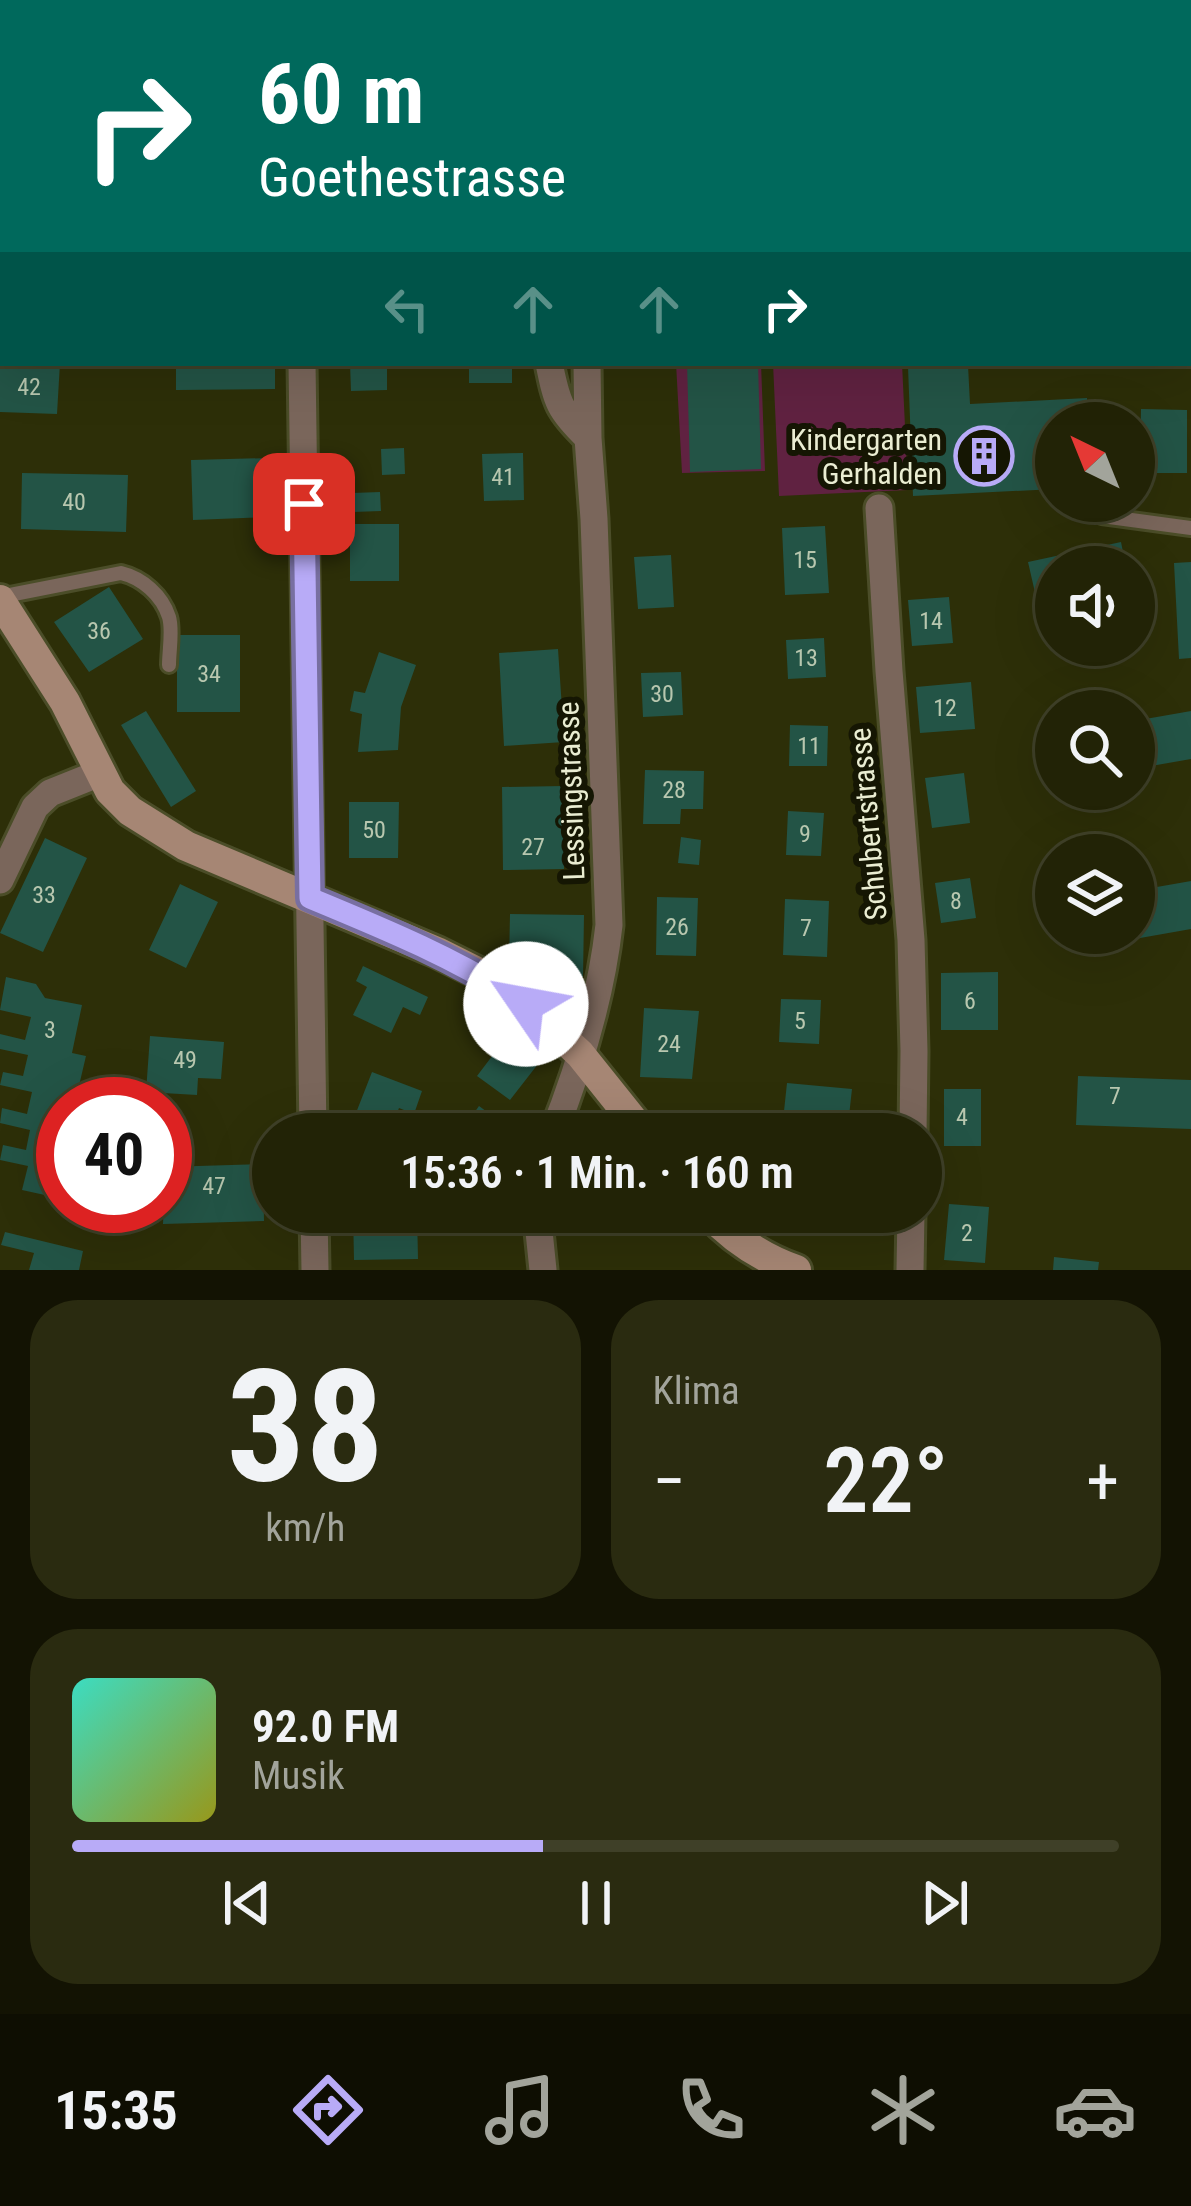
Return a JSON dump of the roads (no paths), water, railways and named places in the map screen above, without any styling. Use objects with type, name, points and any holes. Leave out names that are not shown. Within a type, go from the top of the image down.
[{"type":"street","points":[[302,366],[313,1113]]},
{"type":"street","points":[[550,366],[557,403],[588,438]]},
{"type":"street","name":"Lessingstrasse","points":[[561,1113],[603,976],[609,925],[587,366]]},
{"type":"street","name":"Schubertstrasse","points":[[879,508],[911,940],[913,1113]]},
{"type":"street","points":[[0,599],[65,702],[110,791],[130,811],[186,846],[483,976],[526,1004],[580,1054],[627,1113]]},
{"type":"street","points":[[0,880],[43,797],[100,772]]},
{"type":"street","points":[[314,1233],[315,1270]]},
{"type":"street","points":[[539,1233],[543,1270]]},
{"type":"street","points":[[729,1233],[762,1256],[796,1270]]},
{"type":"street","points":[[910,1270],[911,1233]]},
{"type":"lane","points":[[1146,522],[1191,528]]},
{"type":"lane","points":[[0,599],[121,573],[138,577],[170,618],[169,665]]},
{"type":"place","name":"Kindergarten Gerhalden","points":[[984,456]]}]
